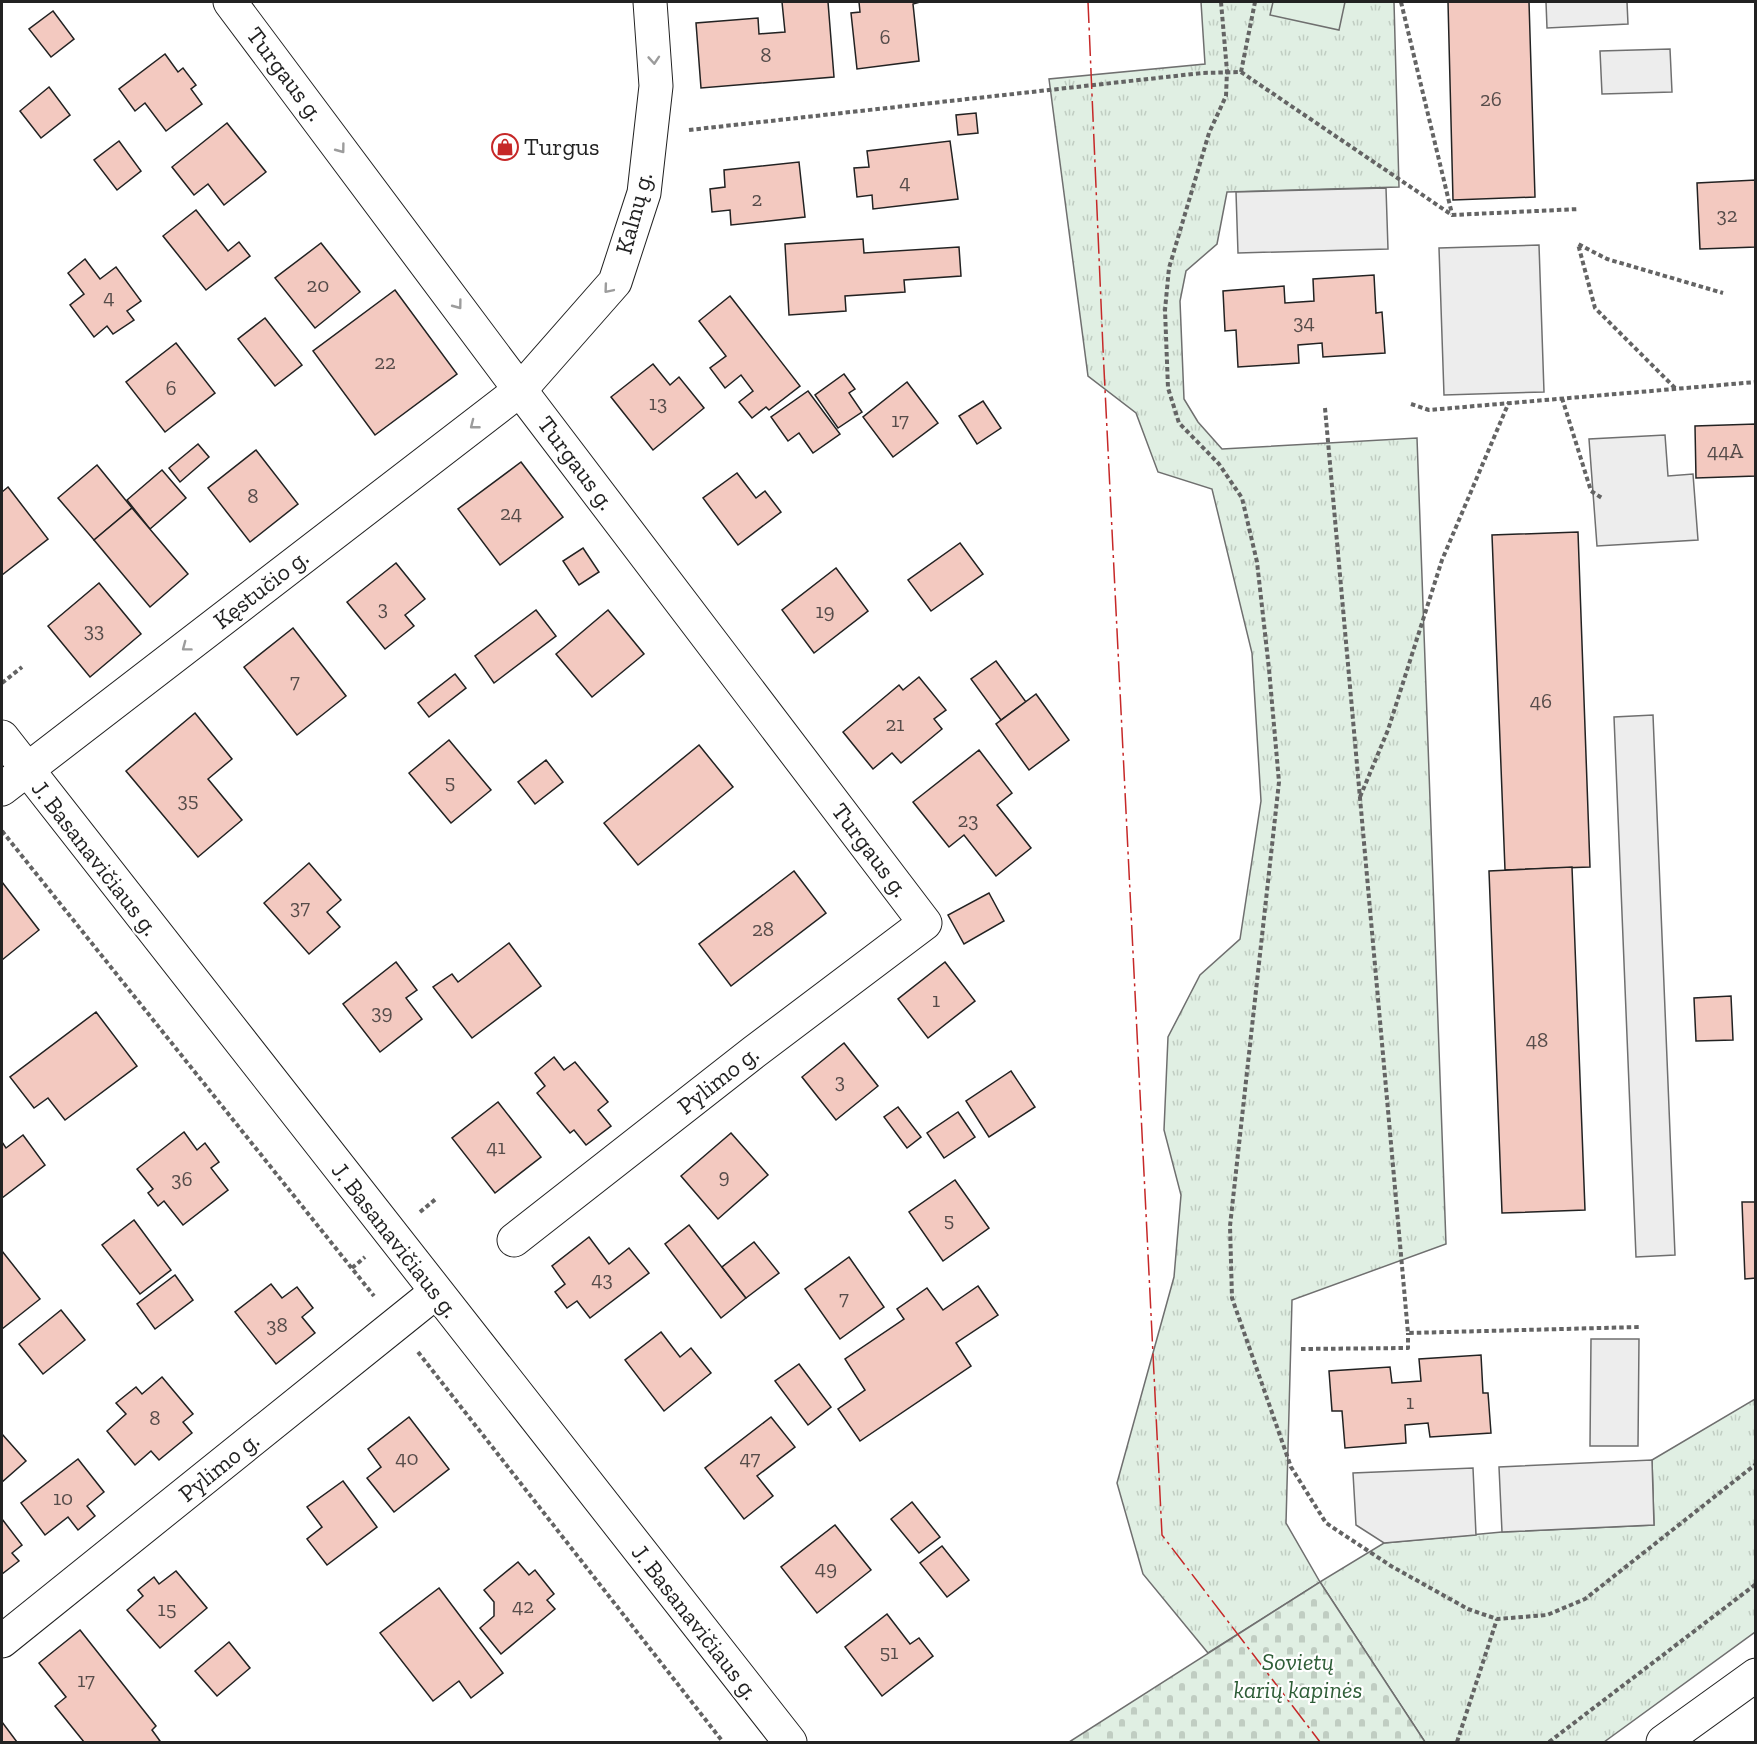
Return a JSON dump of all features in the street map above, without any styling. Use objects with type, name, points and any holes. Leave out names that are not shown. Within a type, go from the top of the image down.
[{"type":"street","name":"Turgaus g.","points":[[230,2],[520,390],[925,922]]},
{"type":"street","name":"Kalnų g.","points":[[520,390],[615,282],[644,193],[656,86],[650,2]]},
{"type":"street","name":"Kęstučio g.","points":[[14,779],[520,390]]},
{"type":"street","name":"J. Basanavičiaus g.","points":[[2,737],[14,779],[436,1292],[790,1743]]},
{"type":"street","name":"Pylimo g.","points":[[514,1240],[754,1052],[925,922]]},
{"type":"street","name":"Pylimo g.","points":[[2,1641],[436,1292]]},
{"type":"street","points":[[1663,1743],[1755,1675]]},
{"type":"path","points":[[1221,2],[1227,71],[1226,96],[1209,133],[1169,268],[1166,310],[1168,388],[1179,423],[1219,464],[1242,498],[1257,562],[1279,782],[1230,1226],[1233,1298],[1291,1467],[1326,1522],[1391,1566],[1468,1609],[1497,1619],[1547,1615],[1585,1599],[1755,1464]]},
{"type":"path","points":[[1241,72],[1255,2]]},
{"type":"path","points":[[1401,2],[1452,215]]},
{"type":"path","points":[[652,120],[692,131],[1227,71],[1241,72],[1452,215],[1579,209]]},
{"type":"path","points":[[1675,388],[1595,308],[1578,244],[1607,259],[1724,292]]},
{"type":"path","points":[[1411,404],[1429,410],[1755,382]]},
{"type":"path","points":[[1562,398],[1591,491],[1602,498]]},
{"type":"path","points":[[1359,797],[1388,730],[1442,560],[1509,402]]},
{"type":"path","points":[[1301,1349],[1408,1348],[1325,408]]},
{"type":"path","points":[[2,683],[22,667]]},
{"type":"path","points":[[2,831],[396,1324],[723,1743]]},
{"type":"path","points":[[1408,1333],[1639,1327]]},
{"type":"path","points":[[1549,1743],[1755,1584]]},
{"type":"path","points":[[1457,1743],[1497,1619]]},
{"type":"green space","points":[[1201,2],[1394,2],[1399,187],[1227,192],[1217,244],[1186,271],[1180,301],[1184,399],[1198,422],[1222,449],[1417,438],[1446,1244],[1292,1300],[1286,1523],[1320,1582],[1208,1653],[1143,1574],[1117,1483],[1174,1277],[1181,1195],[1164,1130],[1168,1037],[1200,975],[1240,939],[1261,801],[1252,653],[1212,489],[1158,472],[1136,413],[1088,376],[1049,79],[1205,64]]},
{"type":"green space","points":[[1273,2],[1345,2],[1339,30],[1270,15]]},
{"type":"green space","points":[[1755,1399],[1755,1632],[1604,1742],[1425,1742],[1320,1582],[1384,1543],[1502,1532],[1654,1525],[1652,1460]]},
{"type":"green space","name":"Sovietų karių kapinės","points":[[1320,1582],[1425,1742],[1069,1742]]},
{"type":"shaded area","points":[[1546,2],[1627,2],[1628,24],[1547,28]]},
{"type":"shaded area","points":[[1670,49],[1672,92],[1602,94],[1600,51]]},
{"type":"shaded area","points":[[1386,188],[1388,249],[1238,253],[1236,192]]},
{"type":"shaded area","points":[[1539,245],[1544,392],[1444,395],[1439,248]]},
{"type":"shaded area","points":[[1665,435],[1668,476],[1693,474],[1698,540],[1597,546],[1589,439]]},
{"type":"shaded area","points":[[1653,715],[1675,1255],[1636,1257],[1614,717]]},
{"type":"shaded area","points":[[1591,1339],[1639,1339],[1638,1446],[1590,1446]]},
{"type":"shaded area","points":[[1652,1460],[1654,1525],[1502,1532],[1499,1467]]},
{"type":"shaded area","points":[[1473,1468],[1476,1535],[1384,1543],[1356,1525],[1353,1473]]},
{"type":"building","points":[[782,2],[828,2],[834,77],[701,88],[696,23],[758,18],[759,34],[785,32]]},
{"type":"building","points":[[859,2],[920,2],[913,4],[919,61],[857,69],[851,13],[860,12]]},
{"type":"building","points":[[1448,2],[1529,2],[1535,197],[1453,200]]},
{"type":"building","points":[[53,11],[74,39],[51,57],[29,29]]},
{"type":"building","points":[[165,54],[178,72],[183,68],[196,85],[191,89],[202,104],[166,131],[145,103],[135,111],[119,89]]},
{"type":"building","points":[[49,87],[70,115],[41,138],[20,111]]},
{"type":"building","points":[[976,113],[978,133],[958,135],[956,115]]},
{"type":"building","points":[[227,123],[266,172],[224,205],[208,184],[194,195],[172,167]]},
{"type":"building","points":[[119,141],[141,171],[117,190],[94,160]]},
{"type":"building","points":[[950,141],[958,199],[873,209],[872,195],[857,197],[854,168],[869,167],[867,151]]},
{"type":"building","points":[[799,162],[805,217],[731,225],[730,210],[712,212],[710,189],[725,187],[724,170]]},
{"type":"building","points":[[1756,180],[1756,247],[1700,249],[1697,183]]},
{"type":"building","points":[[196,210],[228,251],[239,242],[250,256],[206,290],[163,236]]},
{"type":"building","points":[[863,239],[864,253],[959,247],[961,276],[904,280],[905,292],[845,296],[846,311],[789,315],[785,244]]},
{"type":"building","points":[[321,243],[360,292],[315,328],[275,278]]},
{"type":"building","points":[[85,259],[100,279],[116,267],[141,301],[127,311],[134,320],[113,334],[107,326],[94,337],[70,305],[84,294],[68,273]]},
{"type":"building","points":[[1374,275],[1376,313],[1382,312],[1385,353],[1323,357],[1322,343],[1298,345],[1299,363],[1238,367],[1236,330],[1225,331],[1223,291],[1284,286],[1285,303],[1314,301],[1313,279]]},
{"type":"building","points":[[395,290],[457,374],[375,435],[313,351]]},
{"type":"building","points":[[730,296],[800,386],[769,410],[766,407],[752,418],[739,402],[753,391],[741,375],[725,388],[710,368],[726,356],[699,321]]},
{"type":"building","points":[[265,318],[302,365],[275,386],[238,339]]},
{"type":"building","points":[[176,343],[215,393],[165,432],[126,382]]},
{"type":"building","points":[[653,364],[670,385],[679,377],[704,408],[653,450],[611,397]]},
{"type":"building","points":[[844,374],[855,389],[849,393],[862,412],[838,428],[815,395]]},
{"type":"building","points":[[907,382],[938,423],[893,457],[863,417]]},
{"type":"building","points":[[808,391],[840,434],[813,453],[799,433],[788,441],[771,417]]},
{"type":"building","points":[[983,401],[1001,428],[977,444],[959,416]]},
{"type":"building","points":[[1756,424],[1756,476],[1696,478],[1695,426]]},
{"type":"building","points":[[198,444],[209,457],[180,482],[169,468]]},
{"type":"building","points":[[256,450],[298,504],[250,542],[208,488]]},
{"type":"building","points":[[521,462],[563,517],[500,565],[458,509]]},
{"type":"building","points":[[97,465],[132,508],[94,540],[58,498]]},
{"type":"building","points":[[162,470],[186,498],[150,529],[127,500]]},
{"type":"building","points":[[737,473],[756,498],[765,491],[781,512],[738,545],[703,498]]},
{"type":"building","points":[[8,487],[48,539],[2,575],[2,492]]},
{"type":"building","points":[[132,508],[188,574],[150,607],[94,540]]},
{"type":"building","points":[[1578,532],[1590,867],[1505,870],[1492,535]]},
{"type":"building","points":[[960,543],[983,574],[931,611],[908,580]]},
{"type":"building","points":[[583,548],[599,572],[579,585],[563,561]]},
{"type":"building","points":[[396,563],[425,599],[405,615],[414,626],[385,649],[347,602]]},
{"type":"building","points":[[836,568],[868,611],[814,653],[782,610]]},
{"type":"building","points":[[99,583],[141,634],[90,677],[48,626]]},
{"type":"building","points":[[536,610],[556,636],[494,683],[475,656]]},
{"type":"building","points":[[608,610],[644,654],[592,697],[556,654]]},
{"type":"building","points":[[293,628],[346,696],[297,735],[244,667]]},
{"type":"building","points":[[996,661],[1026,702],[1001,720],[971,679]]},
{"type":"building","points":[[455,674],[466,688],[429,717],[418,703]]},
{"type":"building","points":[[919,677],[946,710],[934,719],[942,729],[901,763],[892,753],[873,769],[843,732],[899,685],[903,690]]},
{"type":"building","points":[[1036,694],[1069,740],[1029,770],[996,724]]},
{"type":"building","points":[[195,713],[232,759],[208,779],[242,820],[198,857],[126,771]]},
{"type":"building","points":[[449,740],[491,790],[451,823],[409,773]]},
{"type":"building","points":[[699,745],[733,787],[638,865],[604,823]]},
{"type":"building","points":[[979,750],[1012,793],[997,805],[1031,848],[996,876],[964,835],[949,847],[913,802]]},
{"type":"building","points":[[546,760],[563,782],[535,804],[518,782]]},
{"type":"building","points":[[309,863],[341,900],[327,912],[340,927],[309,954],[264,903]]},
{"type":"building","points":[[1572,867],[1585,1210],[1502,1213],[1489,871]]},
{"type":"building","points":[[794,871],[826,913],[731,986],[699,944]]},
{"type":"building","points":[[2,882],[39,930],[2,960]]},
{"type":"building","points":[[989,893],[1004,921],[964,944],[948,915]]},
{"type":"building","points":[[509,943],[541,986],[472,1038],[433,987],[452,974],[458,982]]},
{"type":"building","points":[[396,962],[417,990],[406,998],[422,1019],[380,1052],[343,1004]]},
{"type":"building","points":[[945,962],[975,1001],[928,1038],[898,999]]},
{"type":"building","points":[[1731,996],[1733,1040],[1696,1041],[1694,998]]},
{"type":"building","points":[[96,1012],[137,1066],[65,1120],[48,1098],[34,1108],[10,1077]]},
{"type":"building","points":[[844,1043],[878,1086],[836,1120],[802,1077]]},
{"type":"building","points":[[554,1057],[564,1070],[575,1062],[608,1102],[598,1110],[611,1126],[586,1145],[574,1130],[570,1133],[537,1093],[545,1086],[535,1073]]},
{"type":"building","points":[[1011,1071],[1035,1107],[989,1137],[966,1101]]},
{"type":"building","points":[[498,1102],[541,1157],[495,1193],[452,1138]]},
{"type":"building","points":[[898,1107],[921,1137],[907,1148],[884,1117]]},
{"type":"building","points":[[958,1112],[975,1137],[944,1158],[927,1133]]},
{"type":"building","points":[[184,1132],[197,1150],[205,1143],[219,1162],[211,1168],[228,1190],[183,1225],[164,1201],[158,1206],[148,1193],[153,1189],[137,1169]]},
{"type":"building","points":[[731,1133],[768,1175],[718,1219],[681,1176]]},
{"type":"building","points":[[23,1135],[45,1165],[2,1198],[2,1142],[6,1148]]},
{"type":"building","points":[[955,1180],[989,1228],[943,1261],[909,1212]]},
{"type":"building","points":[[1742,1202],[1756,1202],[1756,1278],[1745,1279]]},
{"type":"building","points":[[134,1220],[171,1270],[140,1294],[102,1245]]},
{"type":"building","points":[[689,1225],[746,1298],[721,1318],[665,1244]]},
{"type":"building","points":[[589,1237],[609,1264],[629,1248],[649,1273],[590,1318],[577,1301],[567,1308],[555,1292],[565,1284],[552,1266]]},
{"type":"building","points":[[754,1242],[779,1273],[746,1298],[722,1267]]},
{"type":"building","points":[[2,1251],[40,1299],[2,1329]]},
{"type":"building","points":[[849,1257],[884,1307],[840,1339],[805,1289]]},
{"type":"building","points":[[175,1275],[193,1300],[155,1329],[137,1304]]},
{"type":"building","points":[[271,1284],[282,1298],[297,1287],[313,1308],[302,1317],[315,1333],[276,1364],[235,1312]]},
{"type":"building","points":[[978,1286],[998,1315],[956,1343],[971,1366],[860,1441],[838,1409],[865,1390],[845,1359],[904,1319],[897,1309],[927,1288],[943,1310]]},
{"type":"building","points":[[61,1310],[85,1340],[43,1374],[19,1344]]},
{"type":"building","points":[[661,1332],[680,1357],[691,1348],[711,1373],[664,1411],[625,1360]]},
{"type":"building","points":[[1481,1355],[1483,1393],[1488,1393],[1491,1433],[1430,1437],[1428,1423],[1405,1425],[1406,1443],[1345,1448],[1342,1411],[1332,1411],[1329,1371],[1390,1367],[1392,1383],[1421,1381],[1419,1359]]},
{"type":"building","points":[[799,1364],[831,1407],[808,1425],[775,1381]]},
{"type":"building","points":[[162,1377],[193,1414],[183,1422],[192,1433],[159,1460],[151,1451],[135,1465],[107,1431],[126,1414],[116,1403],[136,1387],[142,1394]]},
{"type":"building","points":[[409,1417],[449,1469],[394,1512],[367,1478],[381,1467],[368,1449]]},
{"type":"building","points":[[771,1417],[795,1447],[757,1476],[773,1496],[744,1519],[705,1468]]},
{"type":"building","points":[[2,1434],[26,1461],[2,1482]]},
{"type":"building","points":[[78,1459],[104,1492],[87,1506],[95,1516],[78,1530],[68,1517],[45,1535],[21,1503]]},
{"type":"building","points":[[343,1481],[377,1527],[327,1565],[307,1539],[322,1527],[307,1507]]},
{"type":"building","points":[[912,1502],[940,1537],[919,1553],[891,1519]]},
{"type":"building","points":[[2,1519],[22,1545],[12,1553],[19,1561],[2,1574]]},
{"type":"building","points":[[835,1525],[871,1570],[817,1613],[781,1567]]},
{"type":"building","points":[[942,1546],[969,1580],[947,1597],[920,1563]]},
{"type":"building","points":[[518,1562],[529,1575],[535,1570],[554,1594],[547,1600],[555,1609],[501,1654],[480,1628],[494,1616],[494,1602],[484,1590]]},
{"type":"building","points":[[176,1571],[207,1608],[160,1648],[127,1610],[143,1596],[138,1590],[154,1577],[159,1584]]},
{"type":"building","points":[[439,1588],[503,1673],[471,1698],[459,1681],[433,1701],[380,1633]]},
{"type":"building","points":[[887,1614],[910,1644],[919,1638],[933,1656],[882,1696],[845,1647]]},
{"type":"building","points":[[80,1630],[156,1726],[152,1730],[160,1741],[84,1742],[55,1706],[66,1697],[39,1663]]},
{"type":"building","points":[[229,1642],[250,1668],[217,1696],[195,1671]]},
{"type":"building","points":[[2,1722],[17,1742],[2,1742]]},
{"type":"power","points":[[1088,2],[1162,1535],[1320,1742]]},
{"type":"place","name":"Turgus","points":[[505,147]]}]
